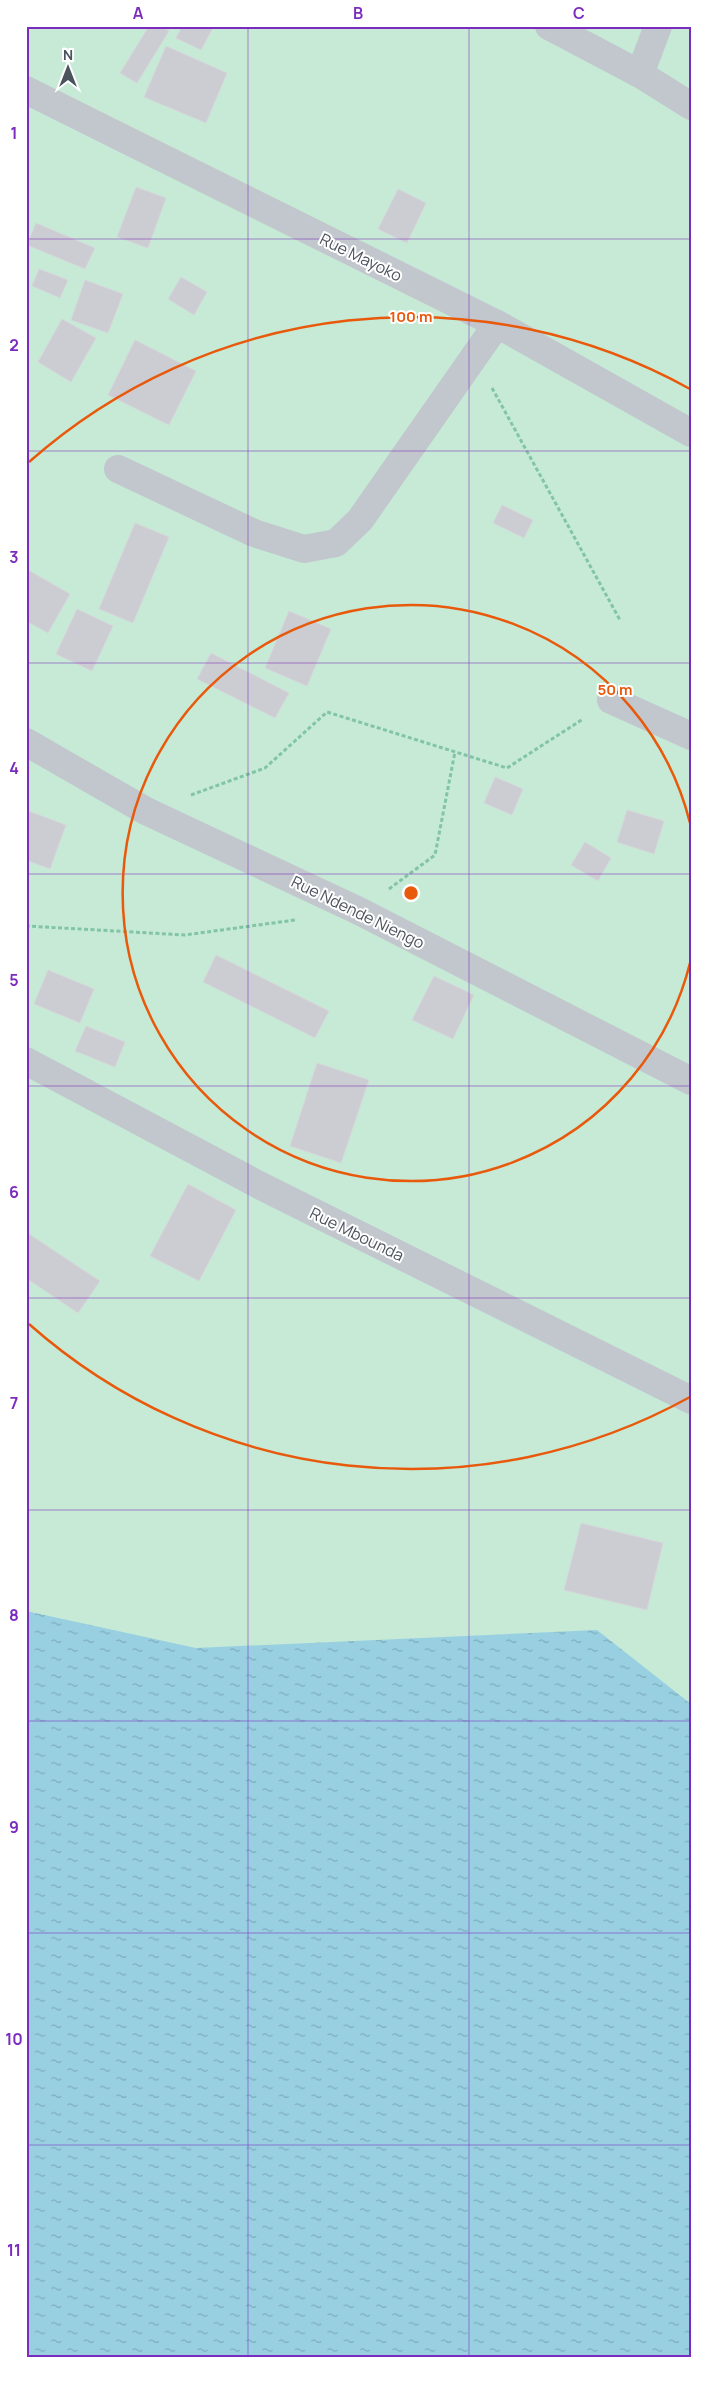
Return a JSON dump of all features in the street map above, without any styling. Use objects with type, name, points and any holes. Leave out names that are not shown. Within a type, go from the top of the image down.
[{"type":"street","points":[[549,26],[640,74],[691,106]]},
{"type":"street","points":[[640,74],[658,26]]},
{"type":"street","name":"Rue Mayoko","points":[[26,90],[497,324],[691,433]]},
{"type":"street","points":[[118,469],[254,533],[304,548],[336,544],[360,520],[497,324]]},
{"type":"street","points":[[611,700],[691,736]]},
{"type":"street","name":"Rue Ndende Niengo","points":[[26,742],[146,811],[359,911],[691,1081]]},
{"type":"street","name":"Rue Mbounda","points":[[26,1061],[259,1185],[691,1400]]},
{"type":"path","points":[[474,356],[620,620]]},
{"type":"path","points":[[146,811],[265,768],[327,712],[507,768],[611,700]]},
{"type":"green space","points":[[26,26],[691,26],[691,2358],[26,2358]]},
{"type":"water","points":[[26,1611],[196,1648],[597,1630],[691,1704],[691,2358],[26,2358]]},
{"type":"building","points":[[149,26],[161,26],[169,31],[137,83],[120,73]]},
{"type":"building","points":[[182,26],[214,26],[201,50],[176,38]]},
{"type":"building","points":[[166,46],[227,73],[206,123],[144,97]]},
{"type":"building","points":[[136,187],[166,198],[148,248],[117,237]]},
{"type":"building","points":[[398,189],[426,203],[407,243],[378,229]]},
{"type":"building","points":[[36,223],[95,248],[85,269],[27,245]]},
{"type":"building","points":[[39,269],[68,280],[60,298],[32,286]]},
{"type":"building","points":[[181,277],[207,292],[194,315],[168,299]]},
{"type":"building","points":[[85,280],[123,294],[108,333],[71,320]]},
{"type":"building","points":[[62,319],[96,338],[71,382],[38,362]]},
{"type":"building","points":[[135,340],[196,371],[169,425],[108,395]]},
{"type":"building","points":[[502,505],[533,520],[524,538],[493,523]]},
{"type":"building","points":[[135,523],[169,537],[133,623],[99,609]]},
{"type":"building","points":[[28,570],[70,594],[48,633],[26,621]]},
{"type":"building","points":[[77,609],[113,626],[92,671],[56,654]]},
{"type":"building","points":[[289,611],[331,629],[307,686],[265,668]]},
{"type":"building","points":[[211,653],[289,693],[275,718],[197,679]]},
{"type":"building","points":[[495,777],[523,789],[512,815],[484,803]]},
{"type":"building","points":[[26,810],[66,825],[50,869],[26,860]]},
{"type":"building","points":[[627,810],[664,821],[654,854],[617,842]]},
{"type":"building","points":[[585,842],[611,858],[598,881],[571,865]]},
{"type":"building","points":[[216,955],[329,1011],[315,1038],[203,982]]},
{"type":"building","points":[[48,970],[94,989],[80,1023],[34,1004]]},
{"type":"building","points":[[434,976],[474,995],[453,1039],[412,1020]]},
{"type":"building","points":[[86,1026],[125,1042],[115,1067],[75,1051]]},
{"type":"building","points":[[317,1063],[369,1080],[341,1163],[290,1146]]},
{"type":"building","points":[[188,1184],[236,1210],[199,1281],[150,1256]]},
{"type":"building","points":[[26,1232],[100,1281],[78,1313],[26,1278]]},
{"type":"building","points":[[581,1523],[663,1543],[647,1610],[564,1590]]}]
